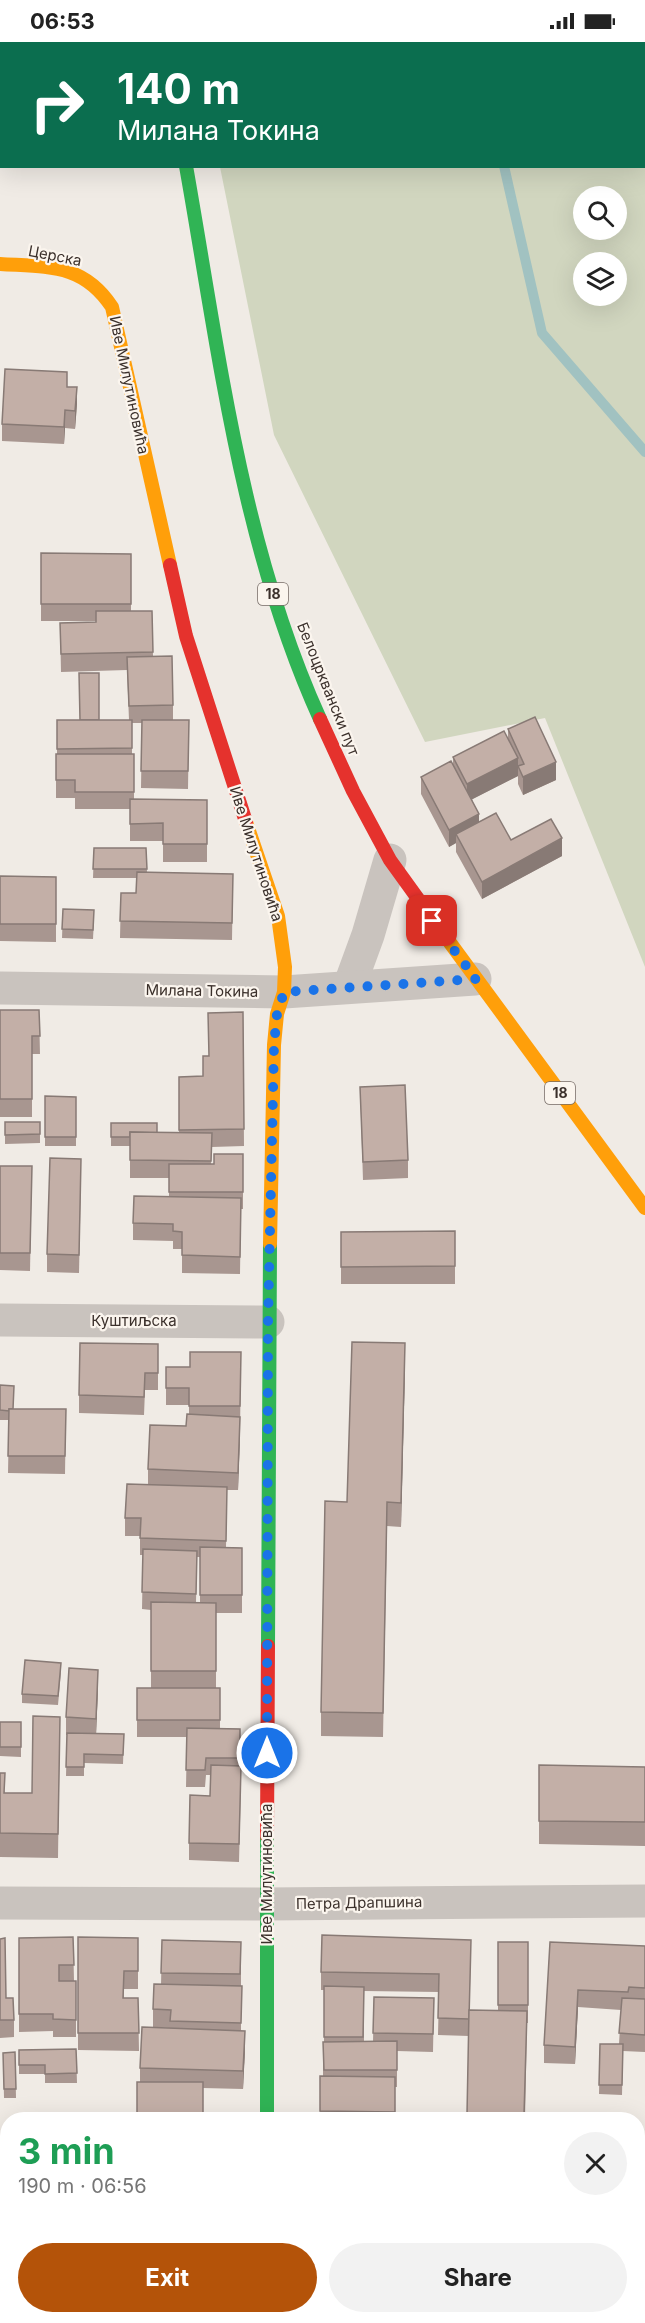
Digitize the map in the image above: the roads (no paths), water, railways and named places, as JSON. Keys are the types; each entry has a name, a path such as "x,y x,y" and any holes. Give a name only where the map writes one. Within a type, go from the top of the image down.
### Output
{"street":[{"name":"Белоцрквански пут","path":"186,168 236,452 261,555 287,635 318,716 353,791 390,860 476,979"},
{"name":"Церска","path":"0,264 45,267 79,274 100,290"},
{"name":"Иве Милутиновића","path":"100,290 112,307 186,636 208,710 278,916 284,948 284,992 277,1014 274,1045 268,1322 267,2112"},
{"path":"349,987 368,935 390,860"},
{"name":"Милана Токина","path":"0,988 284,992 476,979"},
{"name":"18","path":"476,979 645,1208"},
{"name":"Куштиљска","path":"0,1320 268,1322"},
{"name":"Петра Драпшина","path":"0,1904 645,1900"}],"waterway":[{"path":"504,168 542,333 645,452"}]}
